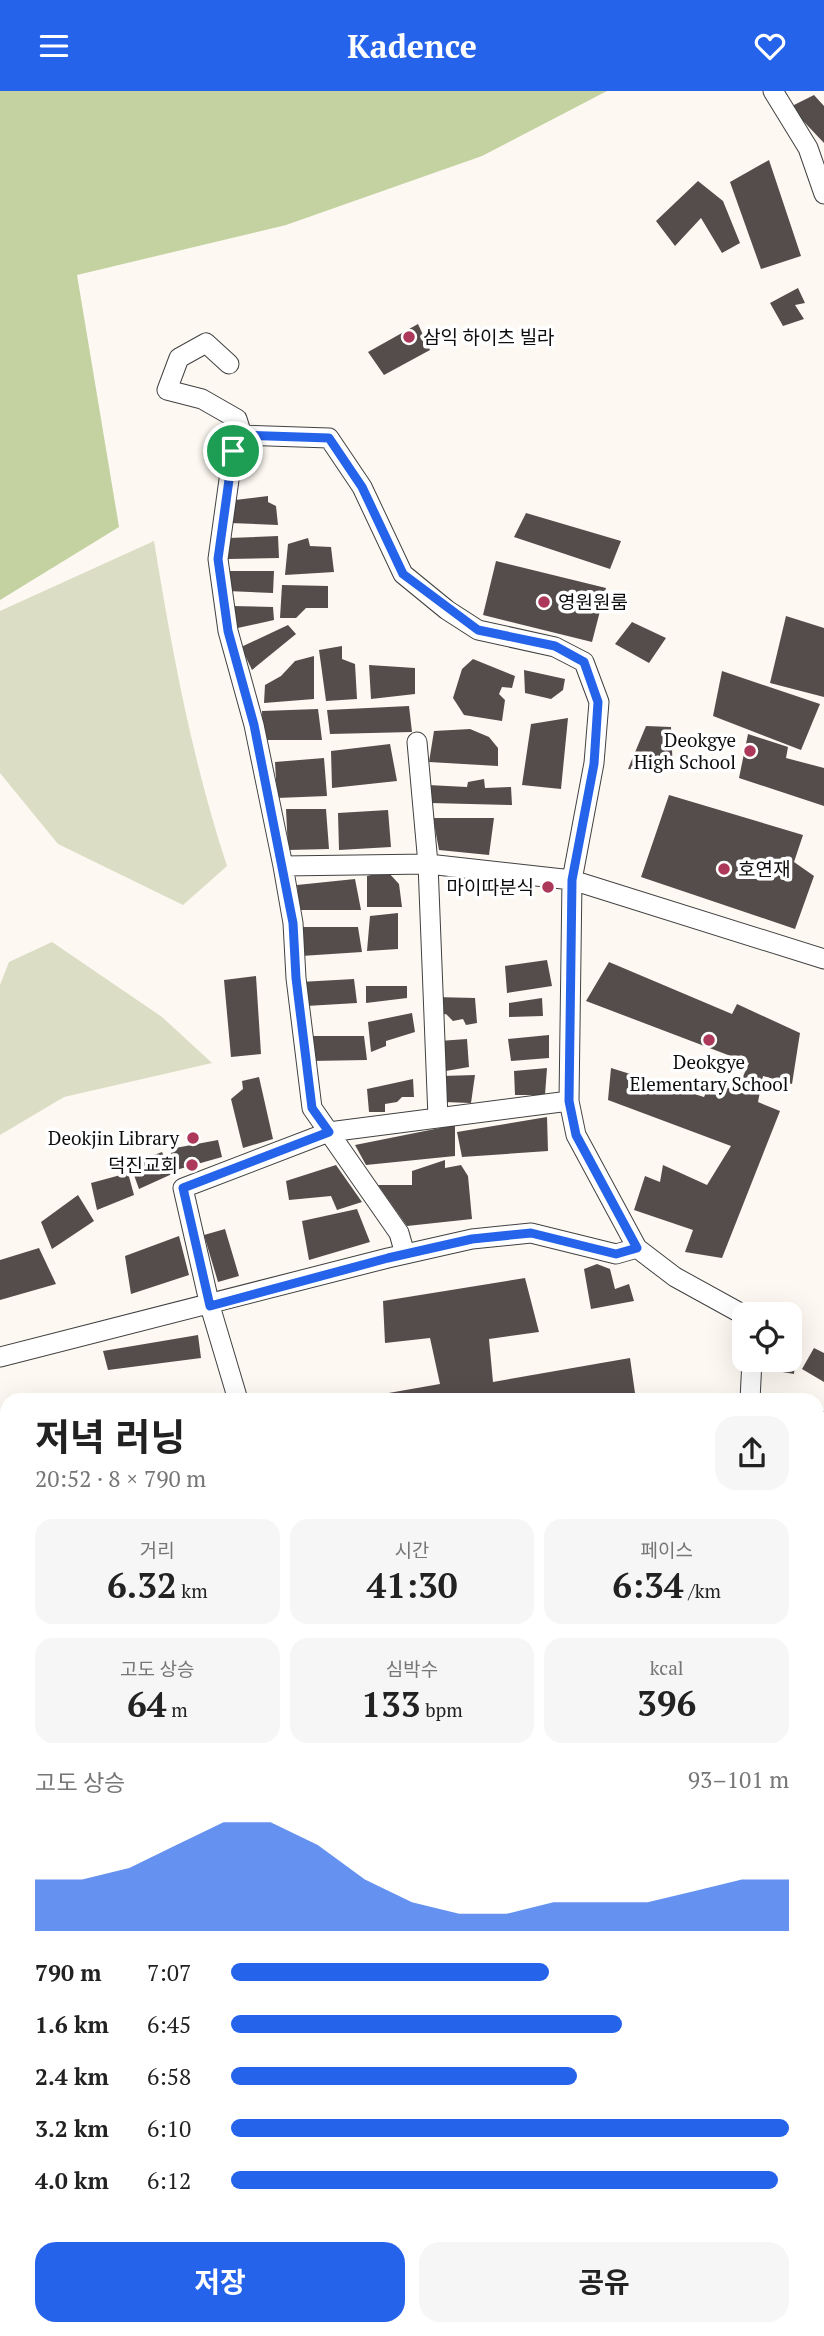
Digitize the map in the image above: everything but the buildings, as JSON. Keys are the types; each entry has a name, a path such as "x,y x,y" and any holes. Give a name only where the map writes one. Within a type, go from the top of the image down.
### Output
{"street":[{"path":"773,91 808,148 824,194"},
{"path":"229,364 206,343 179,358 167,390 202,399 237,419 242,435 233,451 218,559 228,631 254,725 293,923 296,978 312,1108 400,1233 405,1254"},
{"path":"242,435 329,438 362,487 403,574 478,630 555,646 584,662 598,702 594,764 572,880 569,1101 576,1135 637,1248 675,1277 732,1308"},
{"path":"418,742 428,864 438,1118"},
{"path":"283,866 428,864 572,880 824,959"},
{"path":"236,1393 210,1306 183,1188 329,1132 569,1101"},
{"path":"0,1357 472,1239 531,1233 616,1254 637,1248"},
{"path":"750,1393 751,1372"}],"green space":[{"path":"0,91 607,91 482,156 286,225 77,275 119,527 0,600"},
{"path":"154,541 184,705 203,786 227,866 183,905 58,844 0,773 0,611"},
{"path":"52,942 162,1017 212,1063 64,1097 0,1135 0,985 9,962"}],"place":[{"name":"삼익 하이츠 빌라","path":"409,337"},
{"name":"영원원룸","path":"544,602"},
{"name":"Deokgye High School","path":"750,751"},
{"name":"호연재","path":"724,869"},
{"name":"마이따분식","path":"548,887"},
{"name":"Deokgye Elementary School","path":"709,1040"},
{"name":"Deokjin Library","path":"193,1138"},
{"name":"덕진교회","path":"192,1165"}],"route":[{"path":"242,435 329,438 362,487 403,574 447,610 478,630 555,646 584,662 598,702 594,764 572,880 569,1101 576,1135 637,1248 616,1254 531,1233 472,1239 388,1258 210,1306 183,1188 329,1132 312,1108 296,978 293,923 283,866 254,725 228,631 218,559 233,451 242,435"}]}
